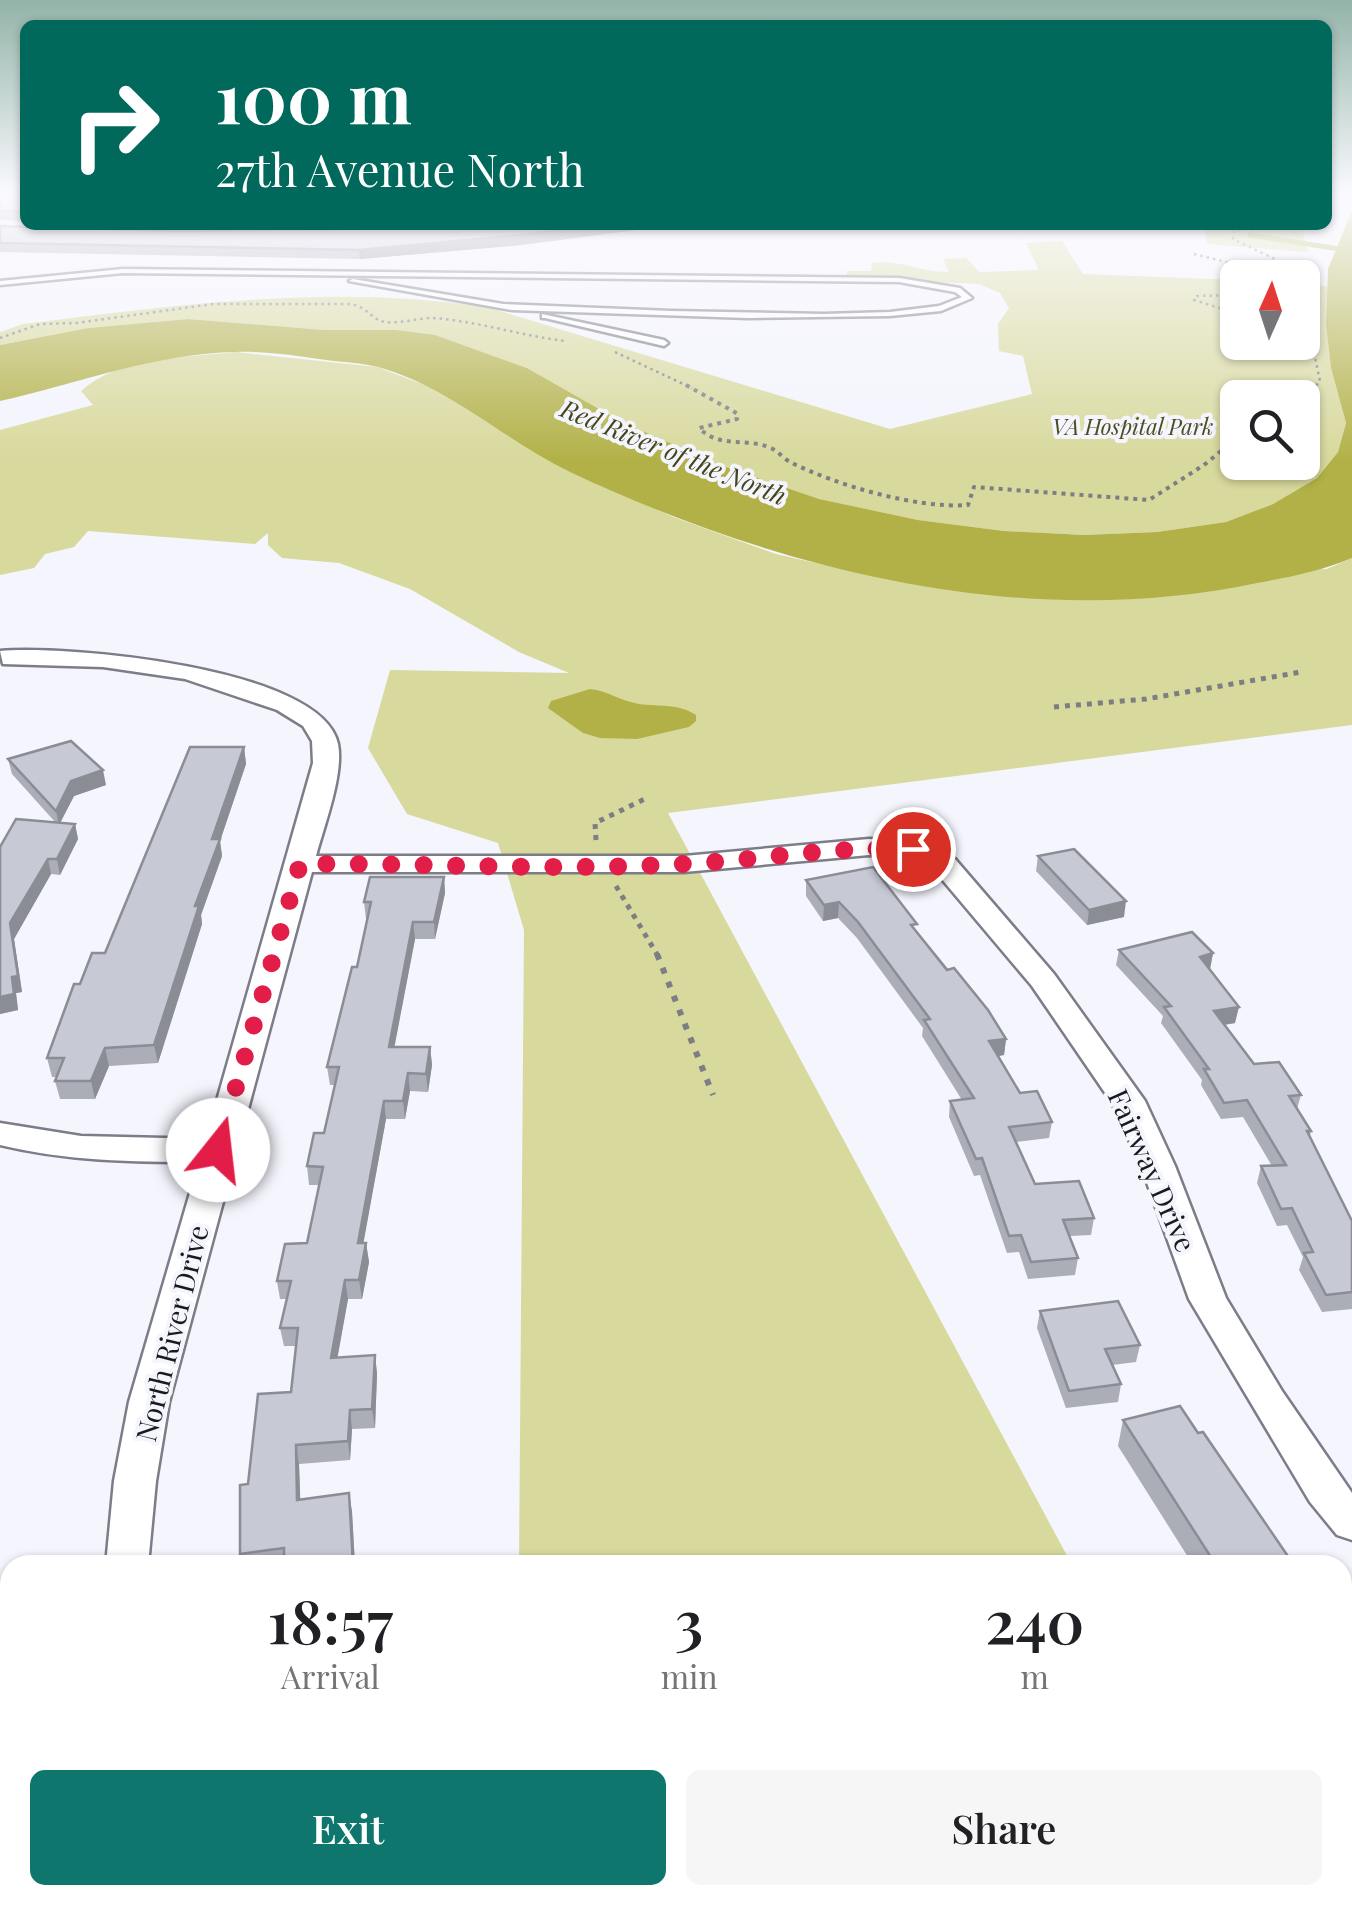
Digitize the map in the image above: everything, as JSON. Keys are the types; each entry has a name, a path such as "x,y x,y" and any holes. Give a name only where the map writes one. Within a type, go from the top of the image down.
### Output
{"street":[{"name":"North River Drive","path":"3,657 154,664 286,706 312,721 325,741 326,763 300,864 149,1402 135,1481 128,1555"},
{"name":"Fairway Drive","path":"604,866 684,864 869,847 913,849 945,866 1043,980 1128,1101 1158,1166 1208,1299 1324,1490 1352,1524"},
{"path":"300,864 604,866"},
{"path":"0,1134 32,1143 98,1150 218,1150"}],"lane":[{"path":"352,283 504,306 664,344"},
{"path":"504,306 794,318 936,308 964,303 968,298 957,290 916,283"}],"path":[{"path":"1220,295 1197,296 1194,300 1220,308"},
{"path":"0,338 40,324 250,303 351,304 366,307 376,320 386,322 429,318 569,341"},
{"path":"610,349 630,362 707,394 738,414 737,419 699,428 710,439 771,448 788,461 876,492 944,507 968,505 974,487 1149,500 1220,452"},
{"path":"1054,707 1146,700 1301,672"},
{"path":"649,797 596,823 604,866 634,910 676,1000 713,1095"}],"green space":[{"name":"VA Hospital Park","path":"955,283 1220,283 1220,360 1320,360 1320,285 1327,287 1331,368 1346,423 1338,452 1320,474 1320,380 1220,380 1220,480 1314,480 1273,504 1226,522 1157,532 1084,535 1004,531 918,520 818,499 723,466 622,422 527,368 434,335 188,319 88,328 0,345 0,332 23,324 139,310 315,297 432,301 490,308 890,429 1032,394 1023,356 999,351 998,324 1009,308 1000,293 979,284"},
{"path":"236,352 377,367 433,388 566,470 676,518 776,554 905,583 1327,569 1352,558 1352,725 668,813 1067,1555 519,1555 524,930 498,843 407,814 368,748 390,670 569,673 519,652 410,589 339,563 282,558 268,545 268,533 255,544 88,531 74,547 45,554 34,568 0,575 0,430 93,405 81,391 96,380 133,365"}],"water":[{"name":"Red River of the North","path":"1328,283 1352,283 1352,558 1257,583 1170,596 1081,600 993,596 906,583 819,564 734,538 570,472 429,387 366,364 259,352 206,354 146,363 0,401 0,345 88,328 188,319 325,330 397,330 435,335 527,368 622,422 723,466 819,499 918,520 1004,531 1084,535 1157,532 1226,522 1320,480 1320,474 1338,452 1346,423 1331,368 1326,325"},
{"path":"590,689 639,704 682,709 696,715 696,721 689,727 637,739 600,738 583,733 548,708 551,701"}],"building":[{"path":"71,741 103,770 71,781 56,811 8,759"},
{"path":"190,747 244,747 212,839 220,839 195,906 199,906 154,1045 105,1048 91,1081 55,1081 64,1058 47,1058 74,984 80,984 92,953 105,953"},
{"path":"16,819 75,824 57,859 48,859 10,923 18,976 12,977 14,994 0,997 0,847"},
{"path":"1074,849 1126,901 1089,910 1038,856"},
{"path":"873,867 947,970 954,968 988,1010 1006,1039 989,1041 1020,1093 1037,1091 1052,1122 1009,1127 1035,1184 1079,1181 1094,1218 1063,1220 1078,1258 1031,1262 1021,1235 1009,1236 982,1158 976,1159 950,1101 974,1098 924,1020 930,1019 858,922 839,902 824,905 806,880"},
{"path":"370,877 444,877 434,922 413,922 389,1047 430,1047 426,1074 408,1073 403,1101 384,1101 358,1243 366,1243 359,1280 345,1280 331,1358 375,1355 372,1409 350,1410 348,1441 296,1445 297,1500 349,1493 352,1555 284,1555 284,1548 240,1554 240,1485 248,1484 258,1394 291,1392 298,1328 280,1328 291,1281 277,1281 285,1244 307,1243 323,1167 307,1166 314,1133 324,1133 339,1067 327,1067 352,967 357,967 371,902 364,902"},
{"path":"1192,932 1213,953 1200,957 1239,1007 1214,1011 1254,1064 1279,1062 1301,1095 1289,1096 1311,1131 1307,1131 1352,1221 1352,1292 1326,1295 1304,1253 1313,1252 1292,1208 1281,1209 1261,1166 1286,1165 1247,1100 1224,1103 1204,1069 1209,1069 1164,1007 1171,1006 1119,950"},
{"path":"1118,1301 1140,1345 1105,1349 1121,1384 1069,1391 1040,1311"},
{"path":"1180,1406 1198,1433 1203,1432 1287,1555 1210,1555 1123,1420"}],"route":[{"path":"218,1150 300,864 607,866 684,864 869,847 913,849"}]}
